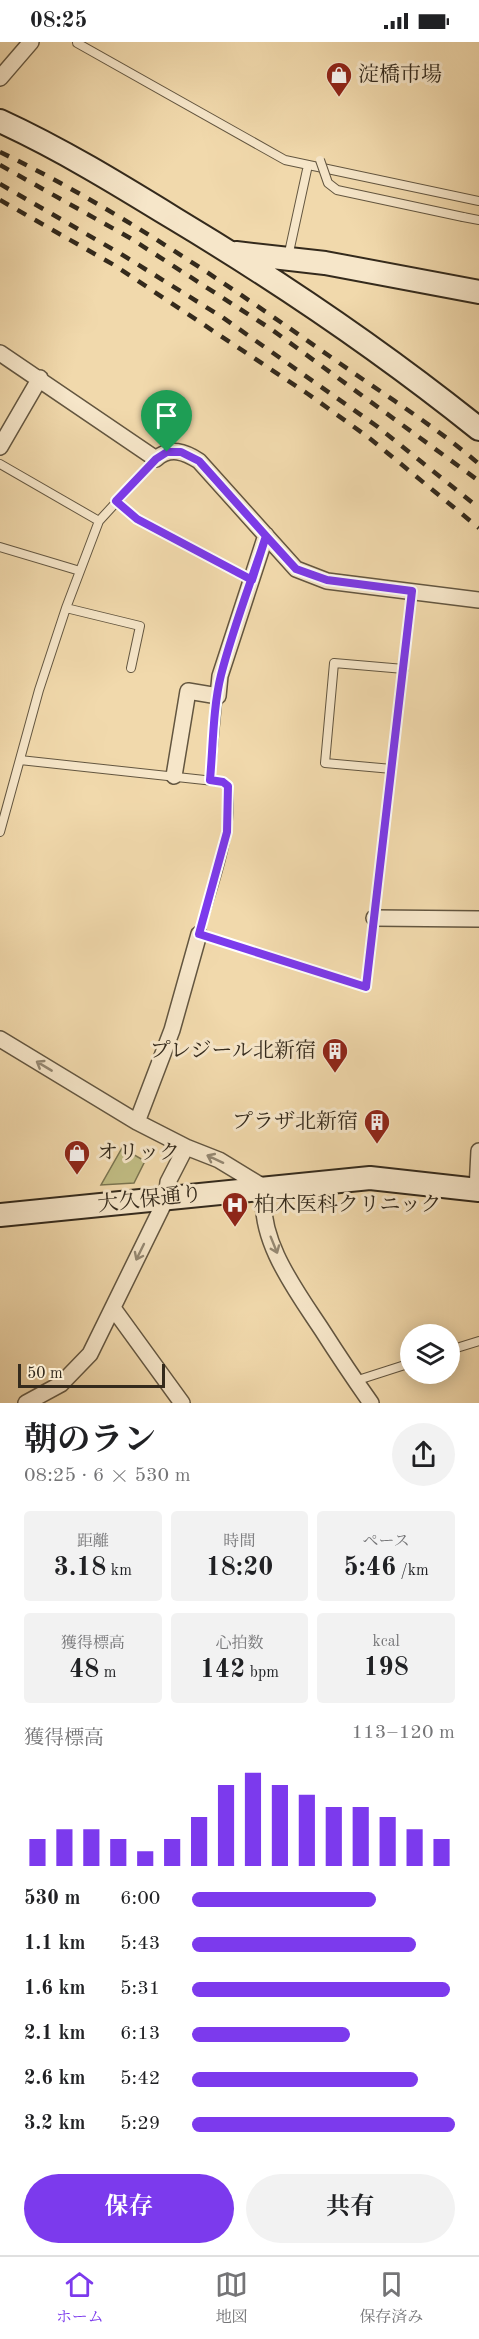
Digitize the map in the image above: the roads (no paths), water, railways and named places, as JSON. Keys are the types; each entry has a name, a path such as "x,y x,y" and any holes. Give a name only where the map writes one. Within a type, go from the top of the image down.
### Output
{"street":[{"path":"0,78 31,42"},
{"path":"0,121 84,163 231,252 425,386 479,429"},
{"path":"231,252 325,263 479,292"},
{"path":"0,353 40,378 156,459 167,452 181,452 199,461 296,569 327,580 479,600"},
{"path":"0,447 40,378"},
{"path":"174,776 188,691 218,696 220,676 266,536"},
{"path":"374,918 479,919"},
{"path":"137,1122 172,1030 199,934"},
{"path":"0,1039 137,1122 186,1147 219,1160 266,1188 263,1199 267,1229 286,1275 371,1403"},
{"path":"26,1403 61,1384 90,1354 166,1199 168,1182 186,1147"},
{"path":"478,1190 479,1151"},
{"name":"大久保通り","path":"0,1215 370,1178 478,1190"},
{"path":"112,1308 182,1403"}],"lane":[{"path":"77,42 285,160 479,201"},
{"path":"320,160 328,183 337,190 479,219"},
{"path":"287,259 308,165"},
{"path":"0,832 66,608 99,521 156,459"},
{"path":"0,464 99,521"},
{"path":"116,501 137,519 252,580"},
{"path":"0,547 80,571"},
{"path":"20,760 223,782 228,786 227,832 199,934 366,987 412,591"},
{"path":"66,608 140,626 131,668"},
{"path":"392,769 325,763 334,663 404,669"},
{"path":"210,780 218,696"},
{"path":"460,1347 479,1341"},
{"path":"355,1381 400,1367"}],"railway":[{"path":"0,152 87,198 172,249 427,423 479,464"},
{"path":"0,165 130,238 271,329 479,481"},
{"path":"0,184 121,254 222,317 378,427 479,508"},
{"path":"0,200 114,265 308,394 368,437 479,528"}],"place":[{"name":"淀橋市場","path":"339,98"},
{"name":"プレジール北新宿","path":"335,1074"},
{"name":"プラザ北新宿","path":"377,1145"},
{"name":"オリック","path":"77,1176"},
{"name":"柏木医科クリニック","path":"235,1228"}]}
